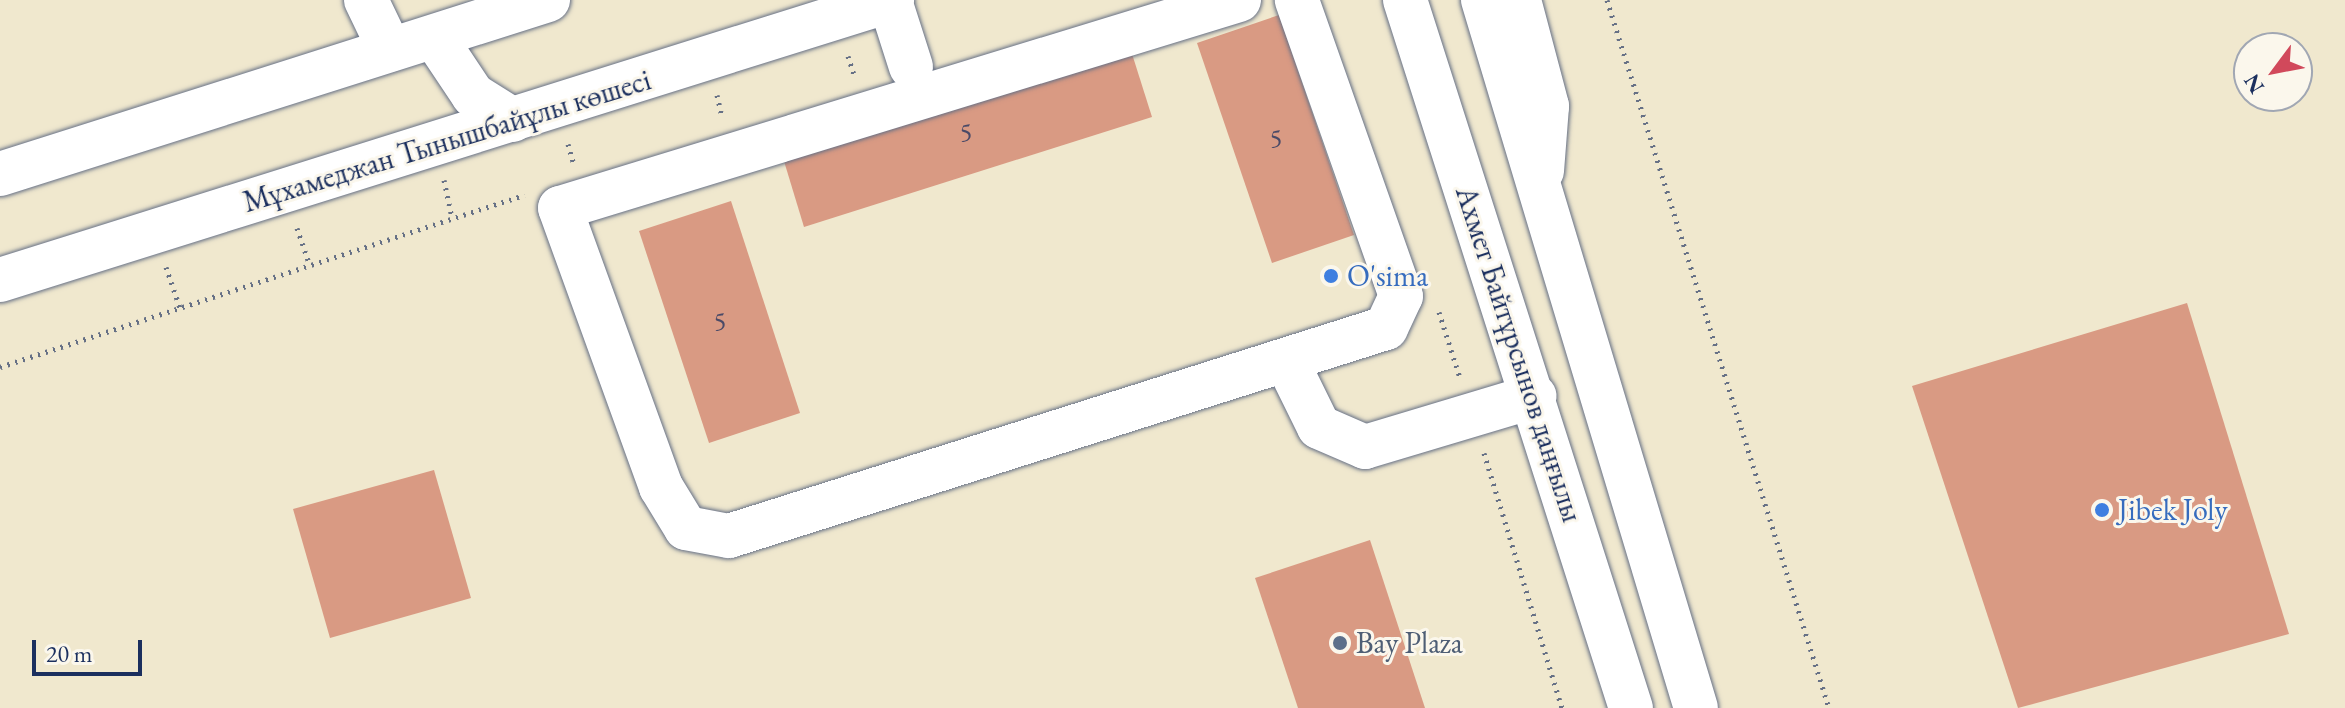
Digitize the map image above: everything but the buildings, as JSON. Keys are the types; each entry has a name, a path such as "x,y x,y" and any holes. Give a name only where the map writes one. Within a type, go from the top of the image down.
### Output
{"street":[{"path":"366,0 390,50"},
{"path":"0,174 548,0"},
{"path":"891,0 911,67"},
{"name":"Мұхамеджан Тынышбайұлы көшесі","path":"0,280 891,0"},
{"path":"1239,0 560,208 661,487 686,528 729,536 1287,362 1386,328 1401,296 1297,0"},
{"name":"Ахмет Байтұрсынов даңғылы","path":"1405,0 1535,396 1631,708"},
{"name":"Ахмет Байтұрсынов даңғылы","path":"1483,0 1540,201 1696,708"},
{"path":"1519,0 1547,106 1540,201"},
{"path":"435,38 473,95 513,120"},
{"path":"1287,362 1319,427 1343,442 1365,447 1535,396"}],"path":[{"path":"1607,0 1829,708"},
{"path":"1434,296 1562,708"}],"place":[{"name":"O'sima","path":"1331,276"},
{"name":"Jibek Joly","path":"2102,510"},
{"name":"Bay Plaza","path":"1340,643"}]}
